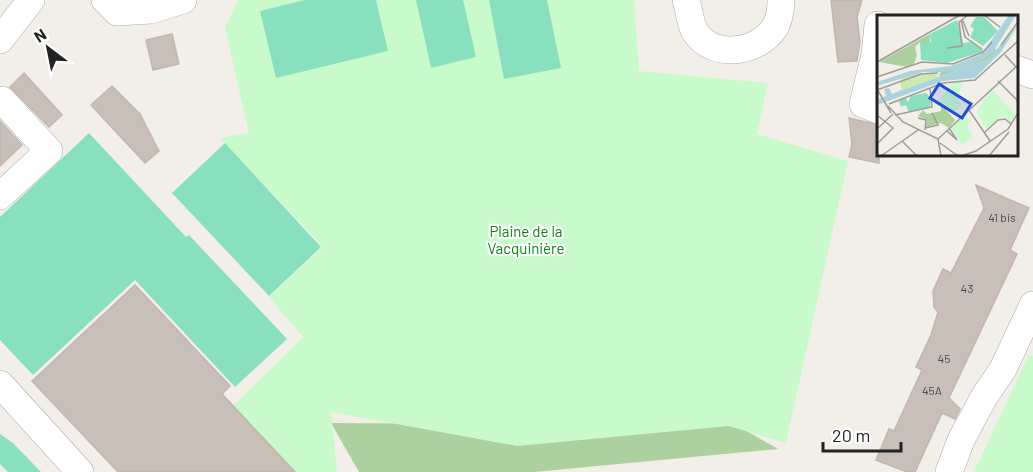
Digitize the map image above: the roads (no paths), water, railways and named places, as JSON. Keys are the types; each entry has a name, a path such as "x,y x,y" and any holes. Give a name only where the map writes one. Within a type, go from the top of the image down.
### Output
{"street":[{"path":"0,40 31,0"},
{"path":"105,0 117,12 151,10 183,0"},
{"path":"686,0 694,31 710,47 731,50 754,46 765,38 776,26 781,0"},
{"path":"877,40 863,104 877,109"},
{"path":"1018,69 1033,75"},
{"path":"0,196 49,151 2,100"},
{"path":"949,472 961,440 984,397 1003,369 1033,305"},
{"path":"0,384 80,472"}],"park label":[{"name":"Plaine de la Vacquinière","path":"526,240"}]}
